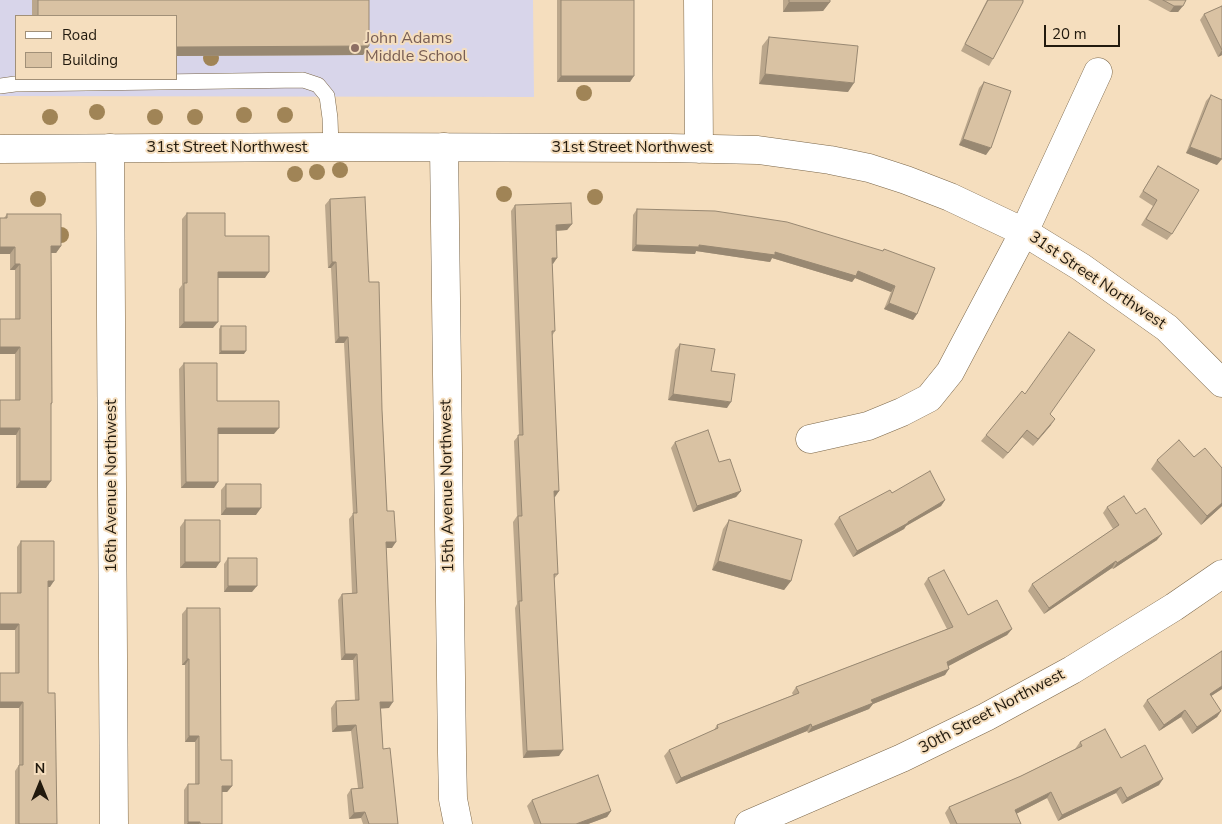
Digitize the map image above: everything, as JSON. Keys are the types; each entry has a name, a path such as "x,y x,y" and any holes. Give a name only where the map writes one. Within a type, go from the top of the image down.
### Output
{"street":[{"path":"698,0 699,149"},
{"path":"810,439 868,426 902,412 929,398 950,372 1024,232 1098,72"},
{"name":"31st Street Northwest","path":"0,149 444,147 758,150 787,153 869,168 950,197 1024,232 1128,298 1168,328 1214,374"},
{"name":"15th Avenue Northwest","path":"444,147 452,753 453,799 458,824"},
{"name":"16th Avenue Northwest","path":"110,148 114,824"},
{"name":"30th Street Northwest","path":"748,824 902,758 986,717 1072,670 1174,607 1222,574"}],"lane":[{"path":"0,86 15,84 303,80 318,85 326,96 330,118 330,147"}],"shaded area":[{"name":"John Adams Middle School","path":"0,0 533,0 534,97 0,96"}],"building":[{"name":"John Adams Middle School","path":"38,0 369,0 369,46 178,47 178,15 38,15"},
{"path":"561,0 634,0 634,76 561,76"},
{"path":"789,0 830,0 830,2 789,2"},
{"path":"988,0 1023,0 993,59 965,44"},
{"path":"1163,0 1186,0 1183,6 1174,6"},
{"path":"1222,6 1222,50 1204,14"},
{"path":"769,37 858,46 854,83 765,74"},
{"path":"984,82 1011,91 991,148 963,139"},
{"path":"1211,95 1222,100 1222,159 1190,147"},
{"path":"1158,166 1199,190 1172,234 1146,219 1157,200 1143,191"},
{"path":"365,197 369,282 379,282 387,511 394,511 396,542 386,542 393,702 380,702 383,749 390,748 398,824 369,824 365,812 354,813 351,789 363,788 356,725 337,726 336,701 359,700 357,654 345,654 342,594 357,593 353,513 357,513 348,337 339,337 336,262 332,262 330,199"},
{"path":"571,203 572,224 556,225 557,258 552,258 555,331 552,331 559,491 554,491 558,574 554,574 563,750 527,751 519,601 522,601 518,516 522,516 518,435 523,435 515,205"},
{"path":"637,209 715,211 787,222 883,251 884,249 935,268 917,314 889,303 895,286 858,271 856,276 775,252 775,255 699,245 699,247 636,245"},
{"path":"187,213 225,213 225,236 269,236 269,272 218,272 218,322 184,322 184,283 187,283"},
{"path":"7,214 61,214 61,246 51,246 51,481 20,481 20,428 0,428 0,400 20,400 20,347 0,347 0,319 20,319 20,264 15,264 15,247 0,247 0,218 7,218"},
{"path":"221,326 246,326 246,351 221,351"},
{"path":"1069,332 1095,350 1050,414 1055,419 1038,439 1027,430 1008,453 986,435 1022,391 1025,394"},
{"path":"680,344 715,349 711,371 735,374 731,402 673,394"},
{"path":"184,363 217,363 217,401 279,401 279,428 218,428 218,482 186,482"},
{"path":"708,430 719,462 730,459 741,491 697,506 675,442"},
{"path":"1179,440 1194,457 1205,448 1222,468 1222,503 1207,516 1157,460"},
{"path":"930,471 945,500 857,551 839,517 890,490 892,493"},
{"path":"226,484 261,484 261,508 226,508"},
{"path":"1124,496 1136,514 1145,508 1162,534 1117,563 1116,561 1049,608 1032,584 1119,525 1107,507"},
{"path":"185,520 220,520 220,562 185,562"},
{"path":"729,520 802,540 791,581 718,561"},
{"path":"21,541 54,541 54,581 48,581 48,693 55,693 57,824 19,824 19,765 23,765 23,702 0,702 0,673 19,673 19,624 0,624 0,593 21,593"},
{"path":"228,558 257,558 257,586 228,586"},
{"path":"944,570 968,615 997,600 1012,629 947,662 949,669 871,700 873,703 812,727 811,724 681,778 669,750 718,728 717,725 799,693 796,687 953,627 928,578"},
{"path":"187,608 220,608 221,760 232,760 232,786 222,786 222,824 188,822 188,784 199,784 199,736 189,736"},
{"path":"1222,651 1222,686 1210,694 1221,711 1197,727 1185,710 1164,725 1147,700"},
{"path":"1105,729 1121,758 1145,745 1163,779 1127,798 1121,787 1062,815 1051,792 1015,810 1021,824 957,824 949,807 1021,776 1082,746 1080,742"},
{"path":"598,775 611,811 576,824 541,824 532,800"}],"place":[{"name":"John Adams Middle School","path":"355,48"}]}
